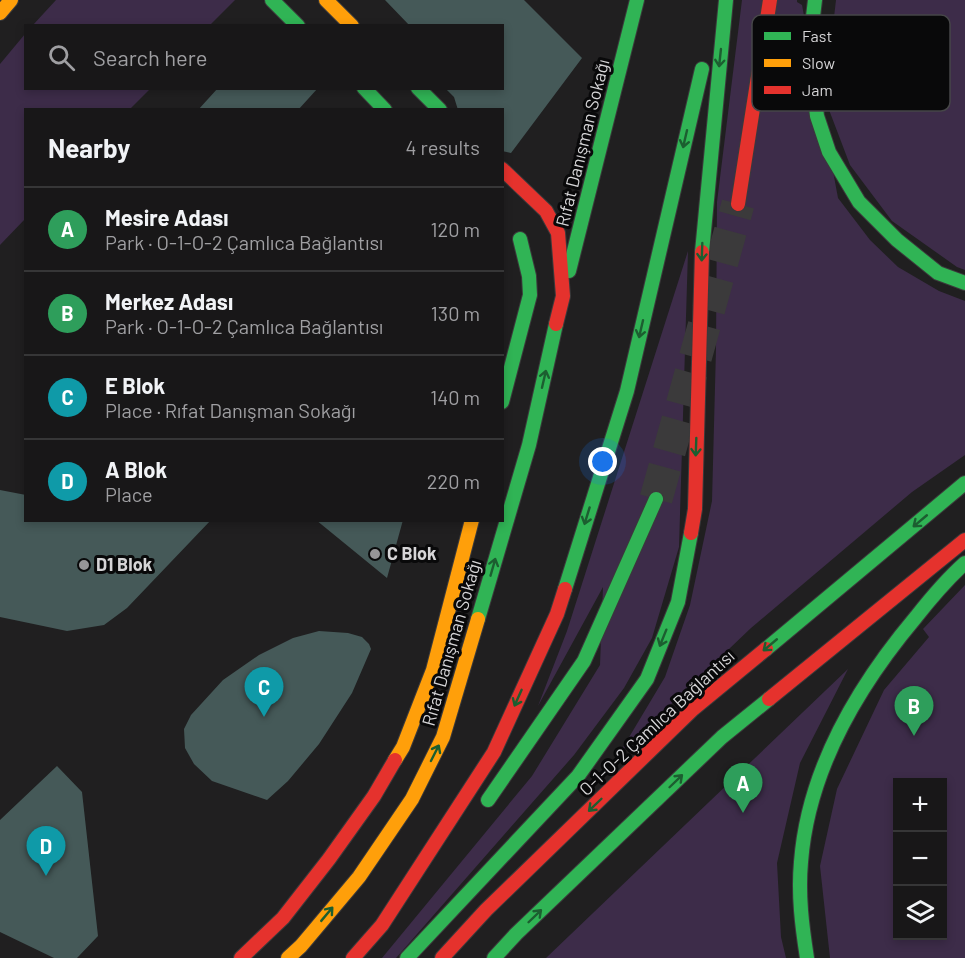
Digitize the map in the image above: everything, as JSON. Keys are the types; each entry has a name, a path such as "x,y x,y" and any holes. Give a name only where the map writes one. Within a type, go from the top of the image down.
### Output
{"main road":[{"path":"0,13 11,0"},
{"path":"272,0 296,24"},
{"path":"326,0 350,24"},
{"name":"Rıfat Danışman Sokağı","path":"288,958 359,877 412,799 443,737 529,445 563,296 637,0"},
{"path":"710,34 718,0"},
{"path":"407,958 578,776 647,679 678,602 695,509 702,234 726,0"},
{"path":"768,15 770,0"},
{"path":"813,15 815,0"},
{"path":"353,958 382,925 494,752 557,614 627,391 704,57"},
{"path":"365,90 383,108"},
{"path":"420,90 438,108"},
{"path":"738,204 753,111"},
{"path":"816,111 829,152 859,202 897,240 938,273 965,283"},
{"path":"504,171 546,211 558,233"},
{"path":"504,394 530,295 525,235 558,233 584,210"},
{"name":"Rıfat Danışman Sokağı","path":"558,233 563,296"},
{"name":"O-1-O-2 Çamlıca Bağlantısı","path":"442,958 486,910 693,709 965,483"},
{"path":"478,815 584,661 656,498"},
{"name":"Rıfat Danışman Sokağı","path":"241,958 283,918 329,859 374,796 403,747 433,670 471,522"},
{"path":"494,958 516,934 722,737 965,540"},
{"path":"807,958 800,901 799,861 810,806 832,745 851,707 896,638 965,563"},
{"path":"369,958 385,943"}],"shaded area":[{"path":"56,0 235,0 211,24 34,24"},
{"path":"742,0 797,0 802,5 804,15 752,15 752,111 822,111 838,198 870,240 898,267 939,291 965,301 965,455 912,492 751,628 619,754 665,677 690,605 712,501 717,202"},
{"path":"836,0 965,0 965,270 957,267 892,221 850,165 829,111 950,111 950,15 834,15"},
{"path":"24,35 24,90 149,90 131,108 24,108 24,220 0,245 0,64"},
{"path":"688,251 679,547 652,638 624,688 574,755 396,958 382,958 532,776 600,665 603,587 538,706 567,631"},
{"path":"965,585 965,958 830,958 820,866 837,789 884,690 929,637 923,629"},
{"path":"848,669 800,763 777,863 781,937 786,958 546,958"}],"building":[{"path":"385,0 524,0 582,58 511,153 504,151 504,108 457,108 454,97 447,90 504,90 504,24 408,24"},
{"path":"216,90 316,90 300,108 200,108"},
{"name":"D1 Blok","path":"0,490 24,495 24,522 209,522 127,608 104,625 67,631 0,617"},
{"name":"C Blok","path":"318,522 402,522 387,578"},
{"path":"319,631 348,633 362,637 371,649 352,693 319,744 288,781 267,800 212,781 194,764 185,748 184,729 191,715 223,680 259,655 293,638"},
{"path":"57,766 82,792 98,936 77,958 54,958 0,932 0,820"}],"tunnel":[{"path":"656,499 738,204"}],"traffic: fast":[{"path":"272,0 296,24"},
{"path":"569,271 637,0"},
{"path":"702,252 726,0"},
{"path":"813,15 815,0"},
{"path":"565,589 627,391 702,69"},
{"path":"366,90 383,108"},
{"path":"420,90 438,108"},
{"path":"816,111 829,152 859,202 897,240 938,273 965,283"},
{"path":"504,394 530,295 529,276 520,239"},
{"path":"478,619 529,445 556,324"},
{"path":"766,649 965,483"},
{"path":"488,800 584,661 656,499"},
{"path":"407,958 578,776 647,679 678,602 691,533"},
{"path":"807,958 801,910 801,862 806,828 825,762 839,731 875,671 927,603 965,563"},
{"path":"494,958 516,934 722,737 769,699"}],"traffic: slow":[{"path":"0,13 11,0"},
{"path":"326,0 350,24"},
{"path":"395,760 403,747 433,670 471,522"},
{"path":"288,958 301,946 359,877 412,799 443,737 478,619"}],"traffic: jam":[{"path":"768,15 770,0"},
{"path":"738,204 753,111"},
{"path":"504,171 546,211 558,233 563,296 556,324"},
{"path":"691,533 695,509 702,252"},
{"path":"769,699 965,540"},
{"path":"353,958 382,925 494,752 557,614 565,589"},
{"path":"442,958 486,910 693,709 766,649"},
{"path":"241,958 283,918 329,859 374,796 395,760"}],"place":[{"name":"C Blok","path":"375,554"},
{"name":"D1 Blok","path":"84,565"},
{"name":"E Blok","path":"264,717"},
{"name":"Merkez Adası","path":"914,736"},
{"name":"Mesire Adası","path":"743,813"},
{"name":"A Blok","path":"46,876"}]}
